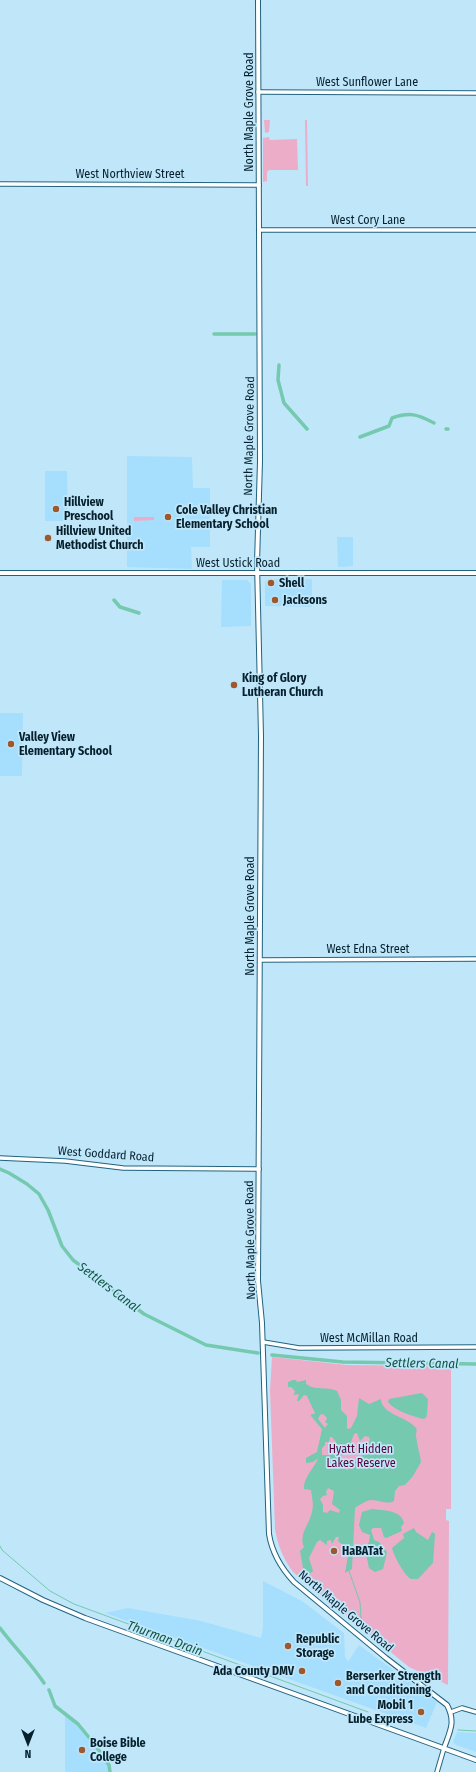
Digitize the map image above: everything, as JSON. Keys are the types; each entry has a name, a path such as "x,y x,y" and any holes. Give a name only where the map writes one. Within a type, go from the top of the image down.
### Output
{"main road":[{"name":"North Maple Grove Road","path":"258,0 260,461 258,572 261,704 258,1282 263,1342 268,1522 270,1540 275,1556 283,1570 294,1582 386,1658 439,1697 447,1705 451,1712"},
{"name":"West Ustick Road","path":"0,573 476,573"},
{"path":"0,1578 43,1600 85,1618 476,1760"},
{"path":"444,1748 452,1725 451,1712"}],"street":[{"name":"West Sunflower Lane","path":"258,92 476,93"},
{"name":"West Northview Street","path":"0,184 259,185"},
{"name":"West Cory Lane","path":"259,230 476,230"},
{"name":"West Edna Street","path":"260,960 476,959"},
{"name":"West Goddard Road","path":"0,1158 65,1161 123,1168 259,1169"},
{"name":"West McMillan Road","path":"263,1342 299,1348 476,1347"},
{"path":"451,1712 462,1708 476,1712"},
{"path":"437,1772 444,1748"}],"shaded area":[{"name":"Cole Valley Christian Elementary School","path":"127,456 192,457 193,488 210,488 210,547 191,547 192,569 127,567"},
{"name":"Hillview Preschool","path":"45,471 67,471 68,521 45,521"},
{"path":"337,537 353,537 353,566 338,567"},
{"path":"268,579 312,579 312,607 265,606 265,582"},
{"path":"222,580 247,580 251,584 251,626 221,627"},
{"name":"Valley View Elementary School","path":"0,713 23,713 22,776 0,776"},
{"path":"293,1380 296,1380 297,1382 306,1380 306,1384 309,1386 337,1391 341,1400 341,1410 347,1416 348,1429 351,1428 357,1416 359,1398 369,1404 381,1399 385,1408 411,1424 417,1431 416,1439 421,1462 413,1476 405,1485 399,1486 395,1491 394,1501 389,1503 370,1500 355,1508 352,1569 345,1573 349,1550 338,1541 339,1537 336,1537 332,1544 331,1540 327,1541 327,1545 320,1540 317,1542 309,1558 313,1571 311,1573 307,1573 303,1568 300,1551 304,1547 302,1538 311,1516 313,1506 311,1490 304,1489 304,1485 305,1480 318,1458 313,1462 306,1463 306,1458 317,1452 322,1429 311,1416 311,1414 315,1413 307,1396 304,1395 299,1401 297,1401 299,1394 294,1395 295,1391 291,1387 288,1387 288,1382","holes":["323,1414 327,1418 325,1422 328,1424 325,1428 318,1419 320,1415","357,1433 360,1441 365,1436 369,1437 370,1440 359,1461 355,1462 351,1468 347,1470 341,1465 344,1461 339,1458 344,1452 347,1453 354,1434","330,1437 332,1437 336,1442 334,1448 330,1450 331,1455 322,1455 322,1448 325,1445 325,1442 329,1442","328,1488 334,1491 332,1504 340,1510 339,1513 330,1510 327,1513 323,1512 323,1505 320,1499 327,1495 326,1492"]},
{"path":"422,1393 428,1399 426,1418 423,1419 399,1411 388,1402 389,1399"},
{"path":"372,1509 395,1513 402,1518 404,1523 401,1527 402,1531 386,1538 384,1537 381,1528 373,1528 371,1530 374,1540 379,1542 387,1552 383,1569 375,1572 369,1568 365,1549 369,1542 370,1535 362,1532 359,1525 362,1512"},
{"path":"414,1528 416,1532 428,1540 432,1532 435,1534 433,1563 418,1579 411,1579 405,1574 392,1548 404,1538 403,1534"},
{"path":"263,1581 302,1601 344,1633 345,1656 348,1662 359,1645 437,1702 426,1728 105,1613 128,1608 201,1621 261,1638 263,1628"},
{"name":"Boise Bible College","path":"65,1714 88,1735 108,1765 109,1772 65,1772"},
{"path":"457,1732 476,1733 476,1752 456,1745 453,1742"}],"green space":[{"path":"264,120 270,120 269,132 265,133"},
{"path":"305,120 307,120 308,186 306,186"},
{"path":"269,137 270,140 297,139 298,170 269,170 267,172 267,181 263,182 263,138"},
{"path":"134,517 154,517 154,520 134,521"},
{"name":"Hyatt Hidden Lakes Reserve","path":"272,1357 347,1365 451,1366 451,1509 446,1509 446,1520 449,1521 448,1685 409,1667 293,1572 286,1562 279,1546 275,1529 270,1390"}],"waterway":[{"path":"214,334 255,334"},
{"path":"279,365 278,380 284,403 307,429"},
{"path":"360,437 389,426 392,418 404,415 418,416 434,423"},
{"path":"114,600 120,607 139,613"},
{"name":"Settlers Canal","path":"0,1169 27,1184 39,1194 48,1210 62,1246 73,1260 144,1314 206,1345 258,1353"},
{"name":"Settlers Canal","path":"272,1355 343,1362 476,1364"},
{"name":"Thurman Drain","path":"0,1546 2,1550 50,1591 74,1604 368,1712"},
{"path":"349,1571 360,1602 361,1619 365,1627"},
{"path":"0,1628 44,1683"},
{"path":"49,1690 55,1706 78,1724 109,1765 110,1772"},
{"name":"Thurman Drain","path":"458,1730 476,1731"}],"place":[{"name":"Hillview Preschool","path":"56,509"},
{"name":"Cole Valley Christian Elementary School","path":"168,517"},
{"name":"Hillview United Methodist Church","path":"48,538"},
{"name":"Shell","path":"271,583"},
{"name":"Jacksons","path":"275,600"},
{"name":"King of Glory Lutheran Church","path":"234,685"},
{"name":"Valley View Elementary School","path":"11,744"},
{"name":"HaBATat","path":"334,1551"},
{"name":"Republic Storage","path":"288,1646"},
{"name":"Ada County DMV","path":"302,1671"},
{"name":"Berserker Strength and Conditioning","path":"338,1683"},
{"name":"Mobil 1 Lube Express","path":"421,1712"},
{"name":"Boise Bible College","path":"82,1750"}]}
